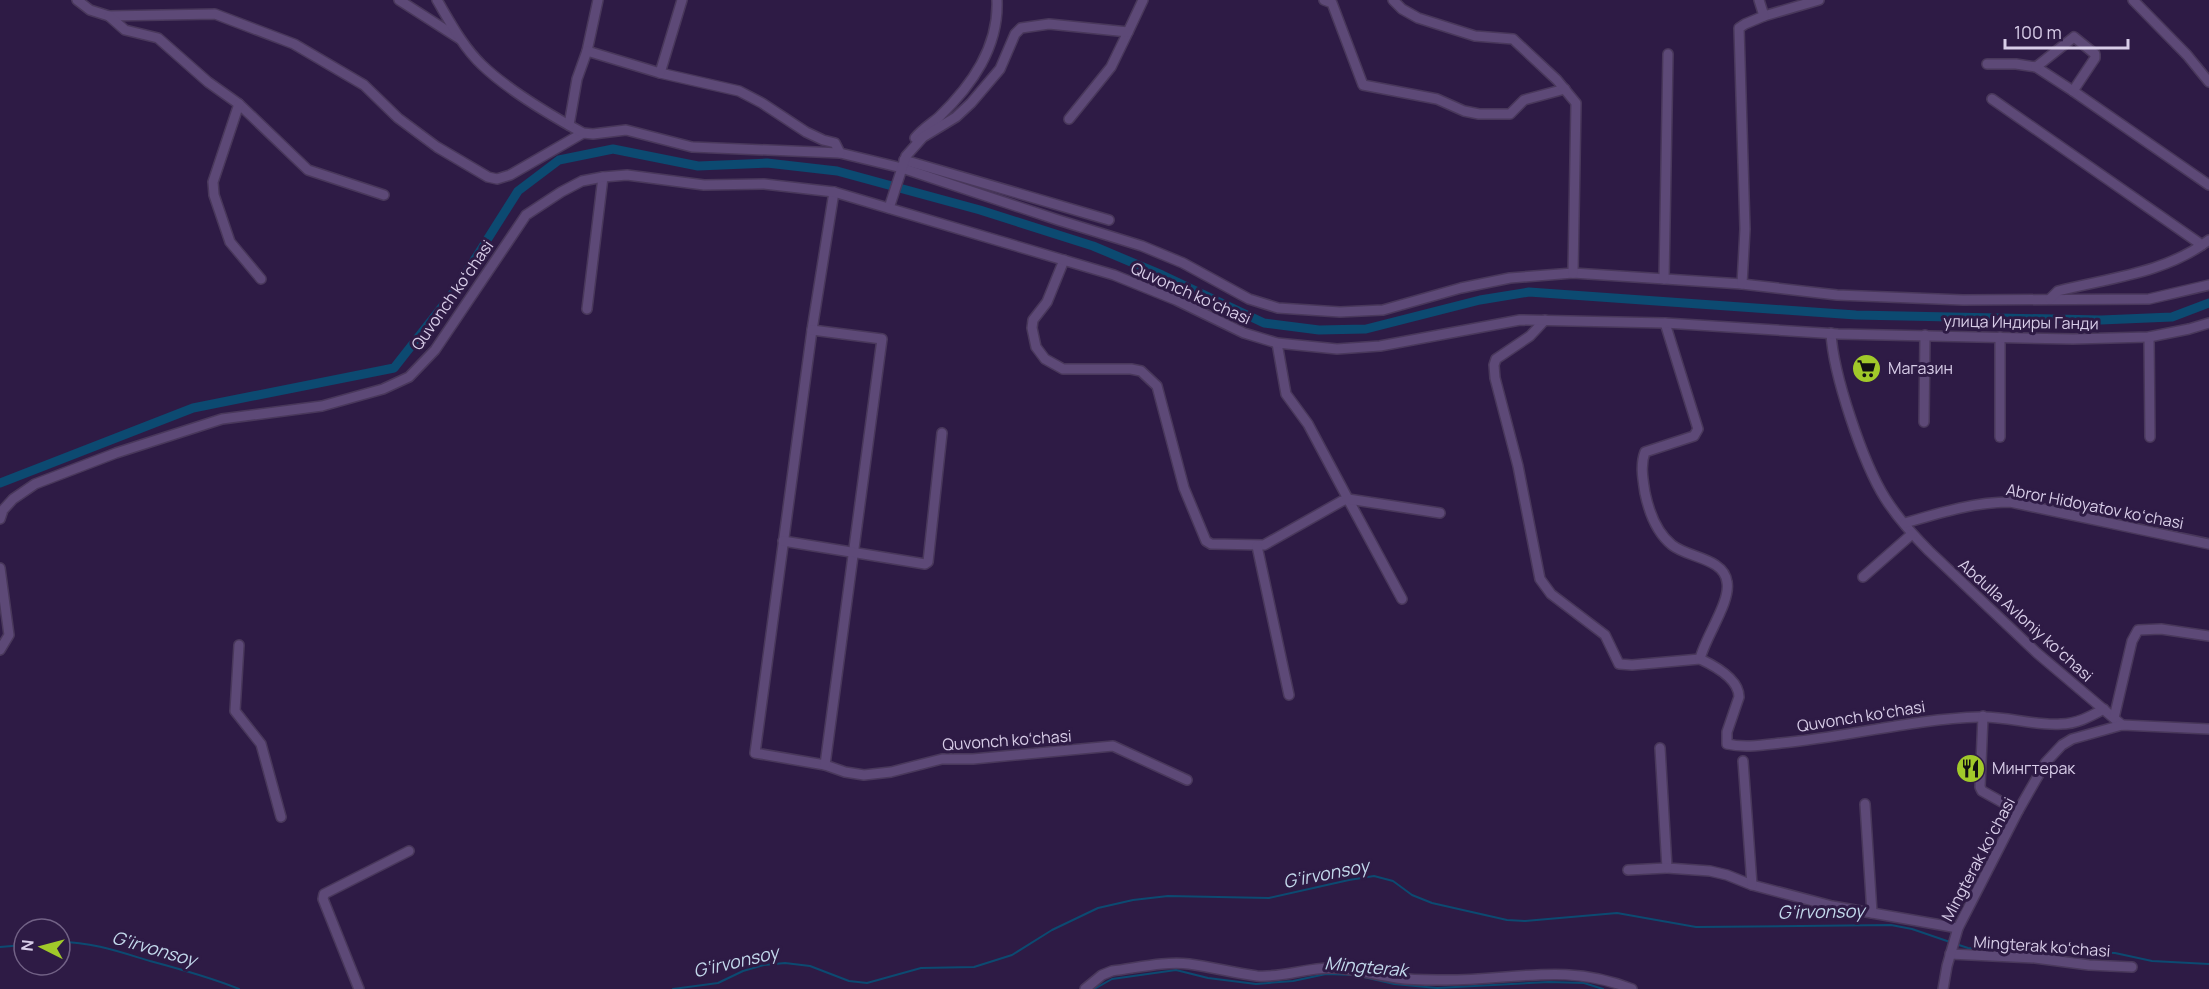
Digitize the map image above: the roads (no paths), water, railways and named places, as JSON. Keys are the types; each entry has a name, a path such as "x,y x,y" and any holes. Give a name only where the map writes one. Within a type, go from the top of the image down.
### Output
{"street":[{"path":"77,0 90,10 110,16 215,14 294,44 364,85 398,118 437,147 488,177 497,179 510,175 583,133"},
{"path":"399,0 462,40"},
{"path":"437,0 462,40 482,66 583,133 626,130 692,147 840,153 904,161 1109,219"},
{"path":"569,125 577,79 587,51 598,0"},
{"path":"660,73 682,0"},
{"path":"889,208 909,146 921,131 939,117 956,99 987,57 998,10 997,0"},
{"path":"1069,119 1111,67 1143,0"},
{"path":"1324,0 1332,3 1363,86 1437,99 1464,111 1479,114 1510,114 1524,100 1565,89"},
{"path":"1393,0 1402,9 1418,18 1475,36 1513,39 1565,89 1576,103 1573,273"},
{"path":"1759,0 1764,16"},
{"path":"1742,284 1745,229 1739,28 1764,16 1819,0"},
{"path":"2133,0 2187,55 2209,82"},
{"path":"110,16 125,30 158,38 208,82 239,104 308,170 384,195"},
{"path":"904,161 922,137 956,117 979,94 1000,69 1015,34 1021,28 1049,24 1128,32"},
{"path":"2036,67 2074,37 2095,54 2095,58 2073,91"},
{"path":"587,51 660,73 739,91 754,98 806,132 823,140 835,142 840,153"},
{"path":"1664,279 1668,54"},
{"path":"1987,64 2036,67 2209,185"},
{"path":"1992,99 2206,242 2183,257 2136,273 2058,291 2050,299"},
{"path":"239,104 213,182 214,195 230,242 261,279"},
{"path":"904,161 1058,220 1143,246 1183,263 1249,299 1278,308 1340,312 1383,310 1461,288 1510,278 1573,273 1742,284 1837,295 1963,300 2149,299 2209,285"},
{"name":"Quvonch koʻchasi","path":"0,519 3,510 13,499 35,484 116,453 222,419 322,406 383,389 409,377 435,350 526,215 561,192 582,182 603,177 627,175 704,185 787,186 834,192 1114,275 1176,300 1244,333 1277,343 1359,349 1520,320 1665,323 1832,333"},
{"path":"587,309 603,177"},
{"name":"Quvonch koʻchasi","path":"834,192 812,330 755,753 825,765 845,772 864,775 891,772 942,759 973,759 1113,746 1187,780"},
{"path":"1065,261 1047,302 1033,320 1032,328 1036,347 1045,358 1063,369 1131,369 1141,371 1149,377 1161,395 1184,489 1206,541 1211,544 1257,546 1273,541 1342,501 1348,500 1440,513"},
{"path":"1545,320 1530,336 1496,359 1494,365 1495,378 1518,466 1540,579 1551,594 1605,635 1619,664 1632,665 1700,659 1706,639 1727,592 1728,582 1725,573 1715,565 1680,550 1666,540 1656,525 1647,504 1642,467 1645,452 1694,436 1698,429 1665,323"},
{"name":"улица Индиры Ганди","path":"1832,333 2000,338 2149,337 2209,323"},
{"path":"812,330 882,339 825,765"},
{"name":"Abdulla Avloniy koʻchasi","path":"1832,333 1832,354 1866,459 1885,498 1912,534 2037,653 2122,725"},
{"path":"1924,422 1925,335"},
{"path":"2149,337 2150,437"},
{"path":"2000,338 2000,436"},
{"path":"1277,343 1286,394 1308,424 1402,599"},
{"path":"783,541 925,564 928,562 942,433"},
{"name":"Abror Hidoyatov koʻchasi","path":"1905,523 1966,507 1994,502 2010,502 2209,544"},
{"path":"1863,577 1912,534"},
{"path":"1257,546 1289,695"},
{"path":"0,568 9,635 0,650"},
{"path":"2114,718 2132,640 2138,630 2161,629 2209,636"},
{"path":"239,645 235,711 261,744 281,817"},
{"name":"Quvonch koʻchasi","path":"1700,659 1714,665 1730,679 1739,691 1726,739 1726,744 1739,747 1808,741 1928,720 1983,716 2061,724 2076,722 2104,710"},
{"path":"1983,716 1980,787 1982,791 2018,811"},
{"name":"Mingterak ko‘chasi","path":"1943,989 1956,932 2018,811 2046,762 2062,745 2072,739 2122,725 2209,729"},
{"path":"1660,748 1667,868"},
{"path":"1743,761 1752,885"},
{"path":"1865,804 1872,913"},
{"path":"358,989 322,899 324,894 409,851"},
{"path":"1628,870 1667,868 1710,871 1752,885 1832,906 1956,932"},
{"name":"Mingterak koʻchasi","path":"1950,954 2035,958 2089,965 2132,967"},
{"path":"1085,989 1102,975 1112,971 1188,964 1259,976 1287,975 1332,968 1397,978 1440,981 1500,979 1527,975 1581,975 1632,989"}],"waterway":[{"path":"0,483 193,408 394,368 456,289 518,191 559,160 613,149 698,166 767,163 837,171 980,210 1093,246 1162,275 1264,323 1319,330 1366,329 1480,300 1529,292 1856,315 2101,320 2172,317 2209,303"},
{"name":"G‘irvonsoy","path":"673,989 718,983 743,971 764,965 785,963 810,966 849,981 867,983 921,968 974,967 1012,955 1052,930 1098,908 1133,900 1168,896 1269,898 1374,876 1393,881 1412,895 1432,903 1507,920 1525,921 1617,913 1696,927 1891,925 1912,929 1950,942"},
{"name":"G‘irvonsoy","path":"72,943 106,948 195,973 239,989"},
{"name":"G‘irvonsoy","path":"1956,944 1968,948 2115,953 2152,961 2209,964"},
{"name":"G‘irvonsoy","path":"0,947 12,946"},
{"name":"Mingterak","path":"1094,989 1112,979 1176,970 1208,978 1256,984 1293,981 1326,974 1355,975 1394,984 1437,988 1549,982 1584,983 1603,989"}],"place":[{"name":"Магазин","path":"1867,368"},
{"name":"Мингтерак","path":"1971,768"}]}
